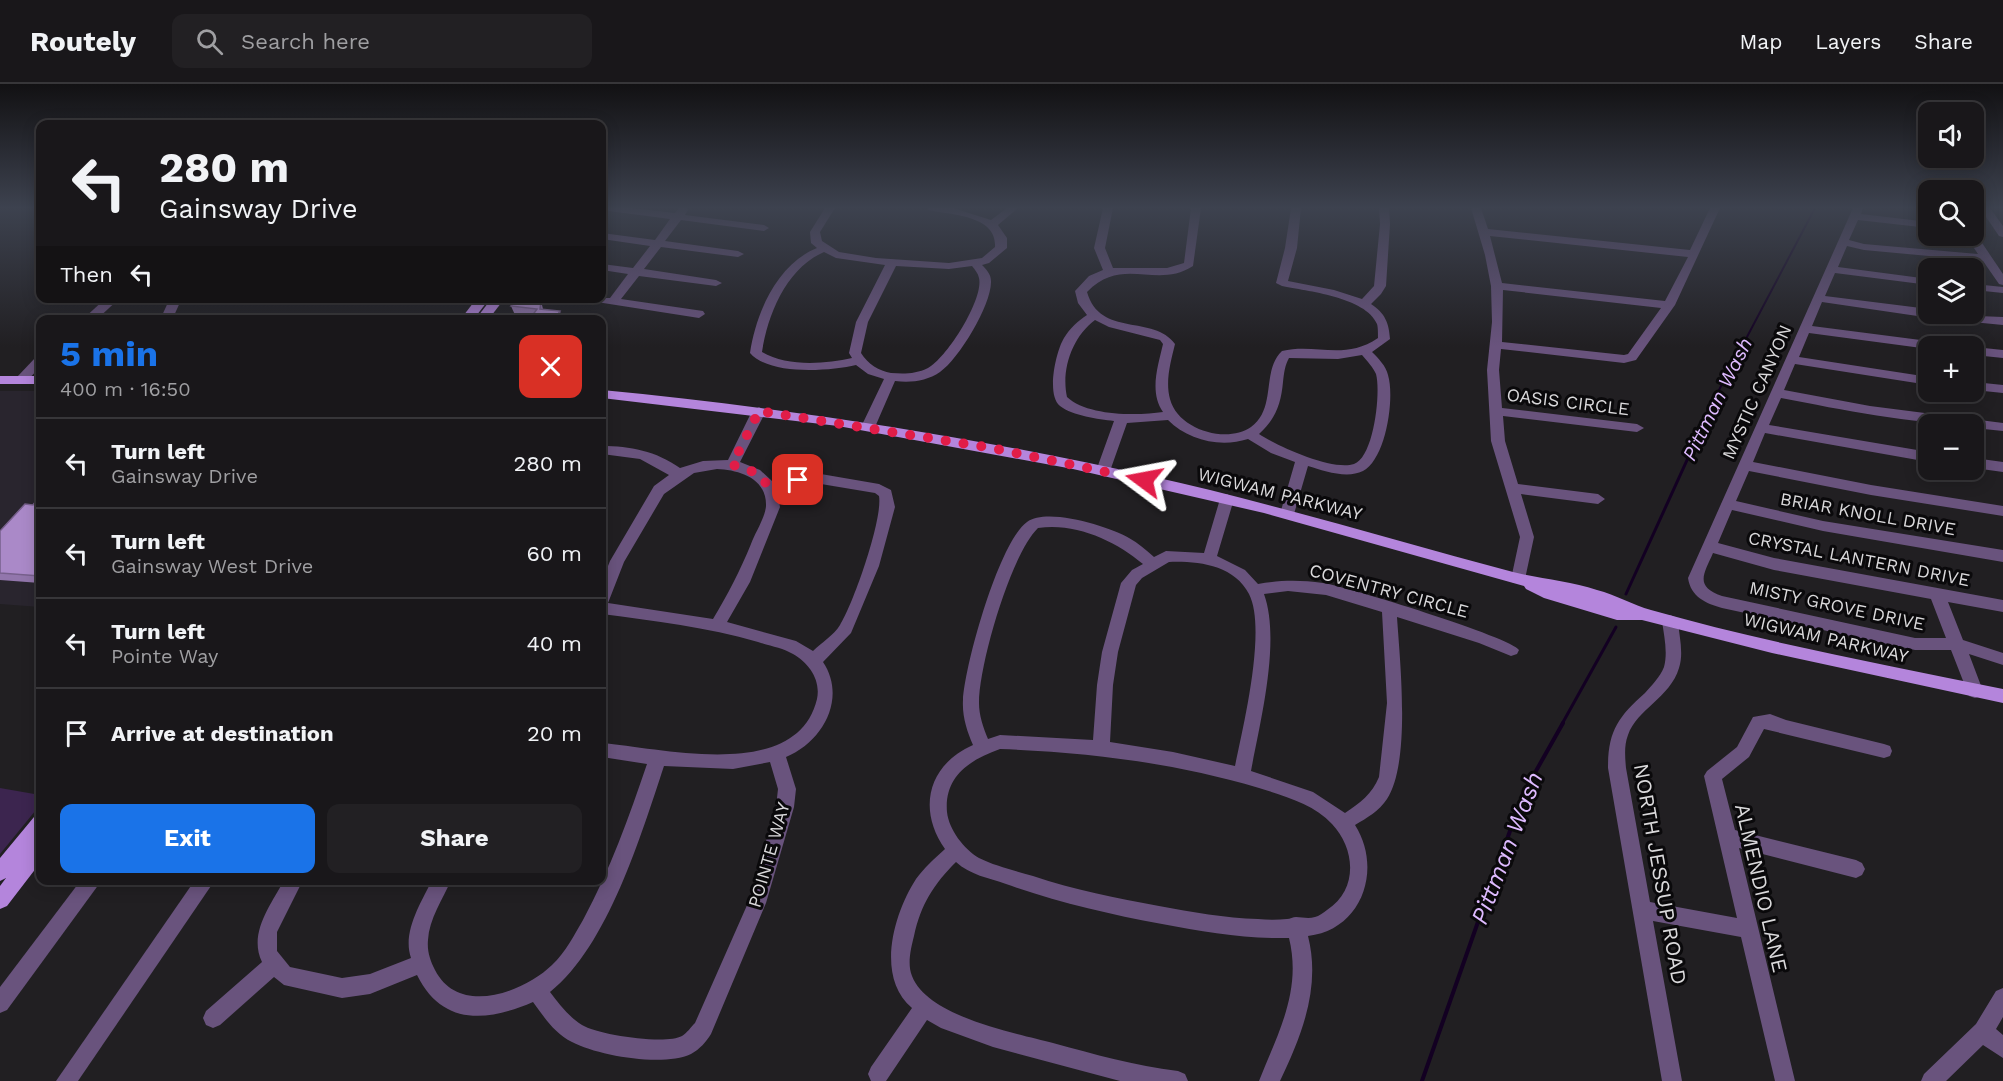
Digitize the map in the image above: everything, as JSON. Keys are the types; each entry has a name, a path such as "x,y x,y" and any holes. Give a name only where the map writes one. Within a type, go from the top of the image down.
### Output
{"main road":[{"path":"470,315 480,303"},
{"path":"485,315 495,303"},
{"path":"0,380 36,380"},
{"name":"WIGWAM PARKWAY","path":"606,394 759,411 868,427 1103,471 1287,514 1518,579 1549,594 1617,614 1642,614 1772,647 2003,696"},
{"path":"0,872 36,828"},
{"path":"0,900 36,855"}],"street":[{"path":"613,302 649,255"},
{"path":"813,255 796,264 778,292 766,318 756,353 772,361 820,366 859,360"},
{"path":"835,255 949,266 985,261 993,255"},
{"path":"1099,255 1109,271"},
{"path":"1190,255 1189,264 1186,267 1174,270 1109,271 1088,281 1081,291 1082,302 1094,315 1112,323 1164,337 1169,344 1163,370 1163,398 1171,415 1188,430 1226,438 1241,436 1258,429 1266,420 1273,404 1281,359 1286,354 1343,355 1366,352 1384,339 1385,330 1380,316 1364,304 1282,283 1289,255"},
{"path":"1364,304 1380,286 1383,255"},
{"path":"1491,255 1497,286 1498,322 1493,370 1498,441 1527,537 1518,579"},
{"path":"1496,345 1632,357 1669,305 1694,255"},
{"name":"MYSTIC CANYON","path":"1699,592 1695,578 1837,255"},
{"path":"1948,255 1987,258"},
{"path":"1985,255 2003,282"},
{"path":"892,262 862,322 856,345 859,360 875,372 899,378 927,374 948,360 974,314 985,285 985,278 975,262"},
{"path":"606,268 716,283"},
{"path":"1830,269 1871,277 1918,281"},
{"path":"1497,286 1669,305"},
{"path":"1984,288 2003,290"},
{"path":"1818,298 1918,312"},
{"path":"606,301 699,315"},
{"path":"94,315 108,303"},
{"path":"1094,315 1076,327 1064,353 1059,391 1061,401 1067,406 1080,410 1137,420 1171,415"},
{"path":"1984,319 2003,321"},
{"path":"1805,328 1918,344"},
{"path":"1248,433 1274,449 1303,459 1335,467 1358,468 1369,459 1381,426 1384,397 1382,375 1366,352"},
{"path":"1984,352 2003,354"},
{"path":"1792,360 1918,379"},
{"path":"21,380 36,364"},
{"path":"868,427 891,376"},
{"path":"1984,387 2003,389"},
{"path":"1777,393 1870,410 2003,427"},
{"path":"732,465 759,411"},
{"name":"OASIS CIRCLE","path":"1495,411 1637,428"},
{"path":"1103,471 1122,418"},
{"path":"1761,428 1918,455"},
{"path":"606,450 636,452 652,457 679,475"},
{"path":"1287,514 1303,459"},
{"path":"606,589 617,561 652,500 669,481 690,469 718,464 746,468 764,479 773,495 773,507 743,582 717,626"},
{"path":"1984,464 2003,467"},
{"path":"1745,465 1871,490 2003,511"},
{"path":"768,487 815,478 879,489 886,494 888,507 872,566 846,629 813,661"},
{"path":"1511,488 1598,499"},
{"path":"1209,559 1227,499"},
{"name":"BRIAR KNOLL DRIVE","path":"1728,504 1823,526 2003,556"},
{"path":"982,747 975,729 970,699 987,625 1020,540 1029,527 1036,523 1060,523 1111,535 1126,543 1153,564"},
{"name":"CRYSTAL LANTERN DRIVE","path":"1709,546 1774,564 1938,596 2003,606"},
{"path":"1101,748 1105,685 1110,652 1129,584 1137,574 1166,557 1192,556 1209,559 1222,563 1240,574 1255,590 1262,609 1261,676 1242,775"},
{"name":"COVENTRY CIRCLE","path":"1255,590 1288,585 1306,586 1389,608 1484,638 1511,650"},
{"name":"MISTY GROVE DRIVE","path":"1699,592 1722,602 1916,644 1957,644 2003,659"},
{"path":"1938,596 1975,691"},
{"path":"606,608 658,614 717,626 798,649 820,667 826,688 824,711 812,732 793,748 760,760 725,761 658,757 606,750"},
{"path":"1342,824 1370,806 1381,793 1388,777 1395,703 1389,608"},
{"name":"NORTH JESSUP ROAD","path":"1670,621 1672,667 1656,694 1628,719 1621,732 1617,748 1617,768 1672,1081"},
{"name":"ALMENDIO LANE","path":"1785,1081 1713,776 1743,752 1759,722 1770,721 1784,727 1884,751"},
{"path":"1000,742 1055,742 1170,758 1242,775 1304,794 1329,810 1352,835 1360,869 1357,890 1344,911 1319,926 1278,929 1209,924 1090,902 1032,886 969,862 946,837 938,812 939,790 950,769 969,752 982,747 1000,742"},
{"name":"POINTE WAY","path":"535,988 563,1024 580,1035 608,1043 656,1049 684,1047 696,1038 704,1027 757,903 785,807 787,789 776,753"},
{"path":"440,885 422,924 417,948 427,980 444,997 464,1006 491,1006 523,996 557,974 574,955 596,914 631,837 658,757"},
{"path":"1726,836 1856,869"},
{"path":"957,849 925,880 913,900 903,940 900,964 904,981 914,998 944,1018 1004,1040 1117,1070 1178,1081"},
{"path":"0,1003 89,885"},
{"path":"66,1081 203,885"},
{"path":"291,885 267,931 268,954 284,975 342,988 370,984 422,963"},
{"path":"1642,910 1748,929"},
{"path":"1269,1081 1283,1055 1303,979 1304,969 1296,926"},
{"path":"213,1018 275,963"},
{"path":"1930,1081 1983,1031 2003,998"},
{"path":"878,1074 926,1006"},
{"path":"1983,1031 2003,1048"}],"shaded area":[{"path":"0,391 36,391 36,607 0,604"},
{"path":"0,788 36,794 36,810 0,854"}],"building":[{"path":"514,303 541,303 540,309 560,311 557,315 533,315 537,309 511,306"},
{"path":"36,501 36,576 0,573 0,531 25,504 33,505"}],"waterway":[{"name":"Pittman Wash","path":"1697,438 1720,388 1790,255"},
{"name":"Pittman Wash","path":"1626,594 1698,436"},
{"name":"Pittman Wash","path":"1562,724 1616,627"},
{"name":"Pittman Wash","path":"1422,1081 1523,794 1563,723"}],"route":[{"path":"798,480 768,487 764,479 746,468 732,465 759,411 992,448 1144,480"}]}
